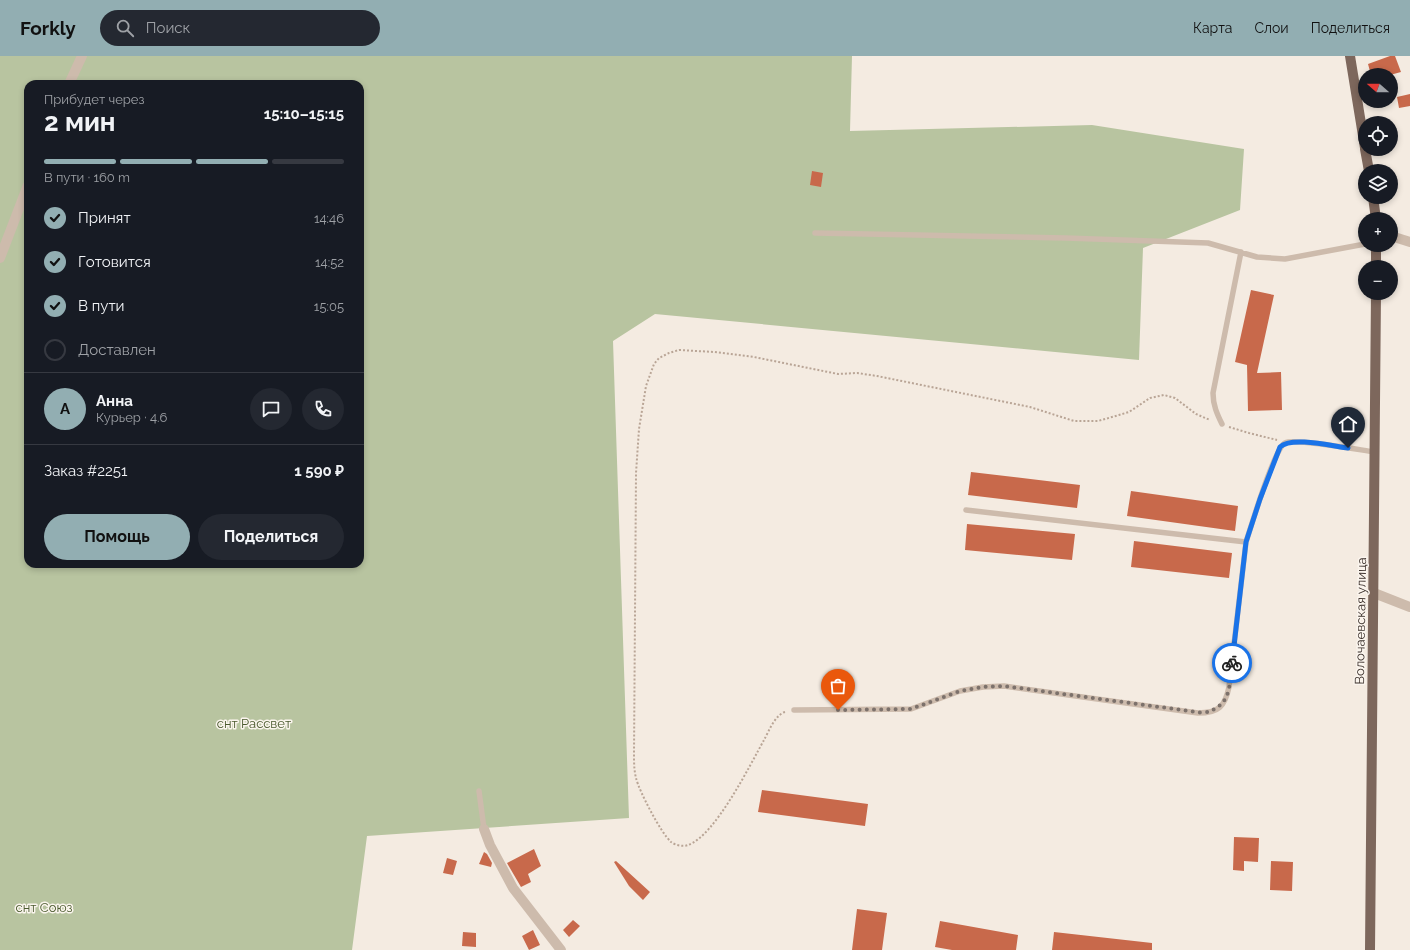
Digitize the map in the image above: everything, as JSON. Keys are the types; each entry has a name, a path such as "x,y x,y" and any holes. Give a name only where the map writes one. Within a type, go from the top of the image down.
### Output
{"main road":[{"path":"1350,56 1360,116"},
{"name":"Волочаевская улица","path":"1370,950 1376,300"}],"street":[{"path":"71,80 82,56"},
{"path":"0,258 24,195"},
{"path":"1398,238 1410,242"},
{"path":"1374,593 1410,607"},
{"path":"484,829 490,845 513,888 561,950"}],"lane":[{"path":"815,233 1066,238 1208,243 1257,257 1285,259 1358,245"},
{"path":"1222,424 1213,401 1213,388 1241,252"},
{"path":"794,710 911,709 960,691 983,687 1004,686 1198,713 1214,710 1224,702 1229,687 1246,542 1260,499 1280,447 1290,442 1307,442 1375,452"},
{"path":"966,510 1246,542"},
{"path":"479,791 484,829"}],"path":[{"path":"794,710 782,712 778,717 729,802 704,834 689,845 678,845 668,839 655,818 636,780 634,754 636,473 639,429 646,386 654,364 659,358 669,353 684,350 754,357 838,374 857,373 877,376 1030,406 1068,419 1080,421 1098,420 1129,412 1150,398 1164,395 1175,398 1196,414 1222,424 1249,433 1290,442"}],"green space":[{"name":"снт Рассвет","path":"0,56 852,56 850,131 1092,125 1244,149 1240,210 1143,248 1139,360 655,314 613,341 629,818 367,836 352,950 0,950"}],"building":[{"path":"1390,56 1395,56 1401,72 1398,73 1398,68 1369,68 1368,64"},
{"path":"1410,94 1410,106 1399,108 1398,97"},
{"path":"812,171 823,173 821,187 810,185"},
{"path":"1251,290 1274,295 1257,373 1281,372 1282,410 1248,411 1247,365 1235,362"},
{"path":"971,472 1080,485 1077,508 968,495"},
{"path":"1131,491 1238,506 1235,531 1127,516"},
{"path":"967,524 1075,534 1072,560 965,550"},
{"path":"1134,541 1232,553 1229,578 1131,567"},
{"path":"762,790 868,804 865,826 758,812"},
{"path":"1234,837 1259,838 1258,862 1244,861 1244,871 1233,870"},
{"path":"534,849 541,866 528,874 531,882 521,887 507,863"},
{"path":"484,852 487,854 492,863 491,867 479,864"},
{"path":"447,858 457,861 453,875 443,873"},
{"path":"616,861 650,892 643,900 629,886 614,862"},
{"path":"1271,861 1293,862 1292,891 1270,890"},
{"path":"857,909 887,913 882,950 852,950"},
{"path":"573,920 580,926 569,937 563,930"},
{"path":"940,921 1018,935 1016,950 952,950 935,947"},
{"path":"533,930 540,945 529,950 522,936"},
{"path":"463,932 476,933 476,947 462,946"},
{"path":"1054,932 1152,943 1152,950 1052,950"}],"way so far":[{"path":"838,710 911,709 960,691 983,687 1004,686 1204,713 1218,708 1226,699 1232,663"}],"route":[{"path":"1232,663 1246,542 1260,499 1280,447 1290,442 1307,442 1348,448"}],"park label":[{"name":"снт Союз","path":"44,907"}]}
